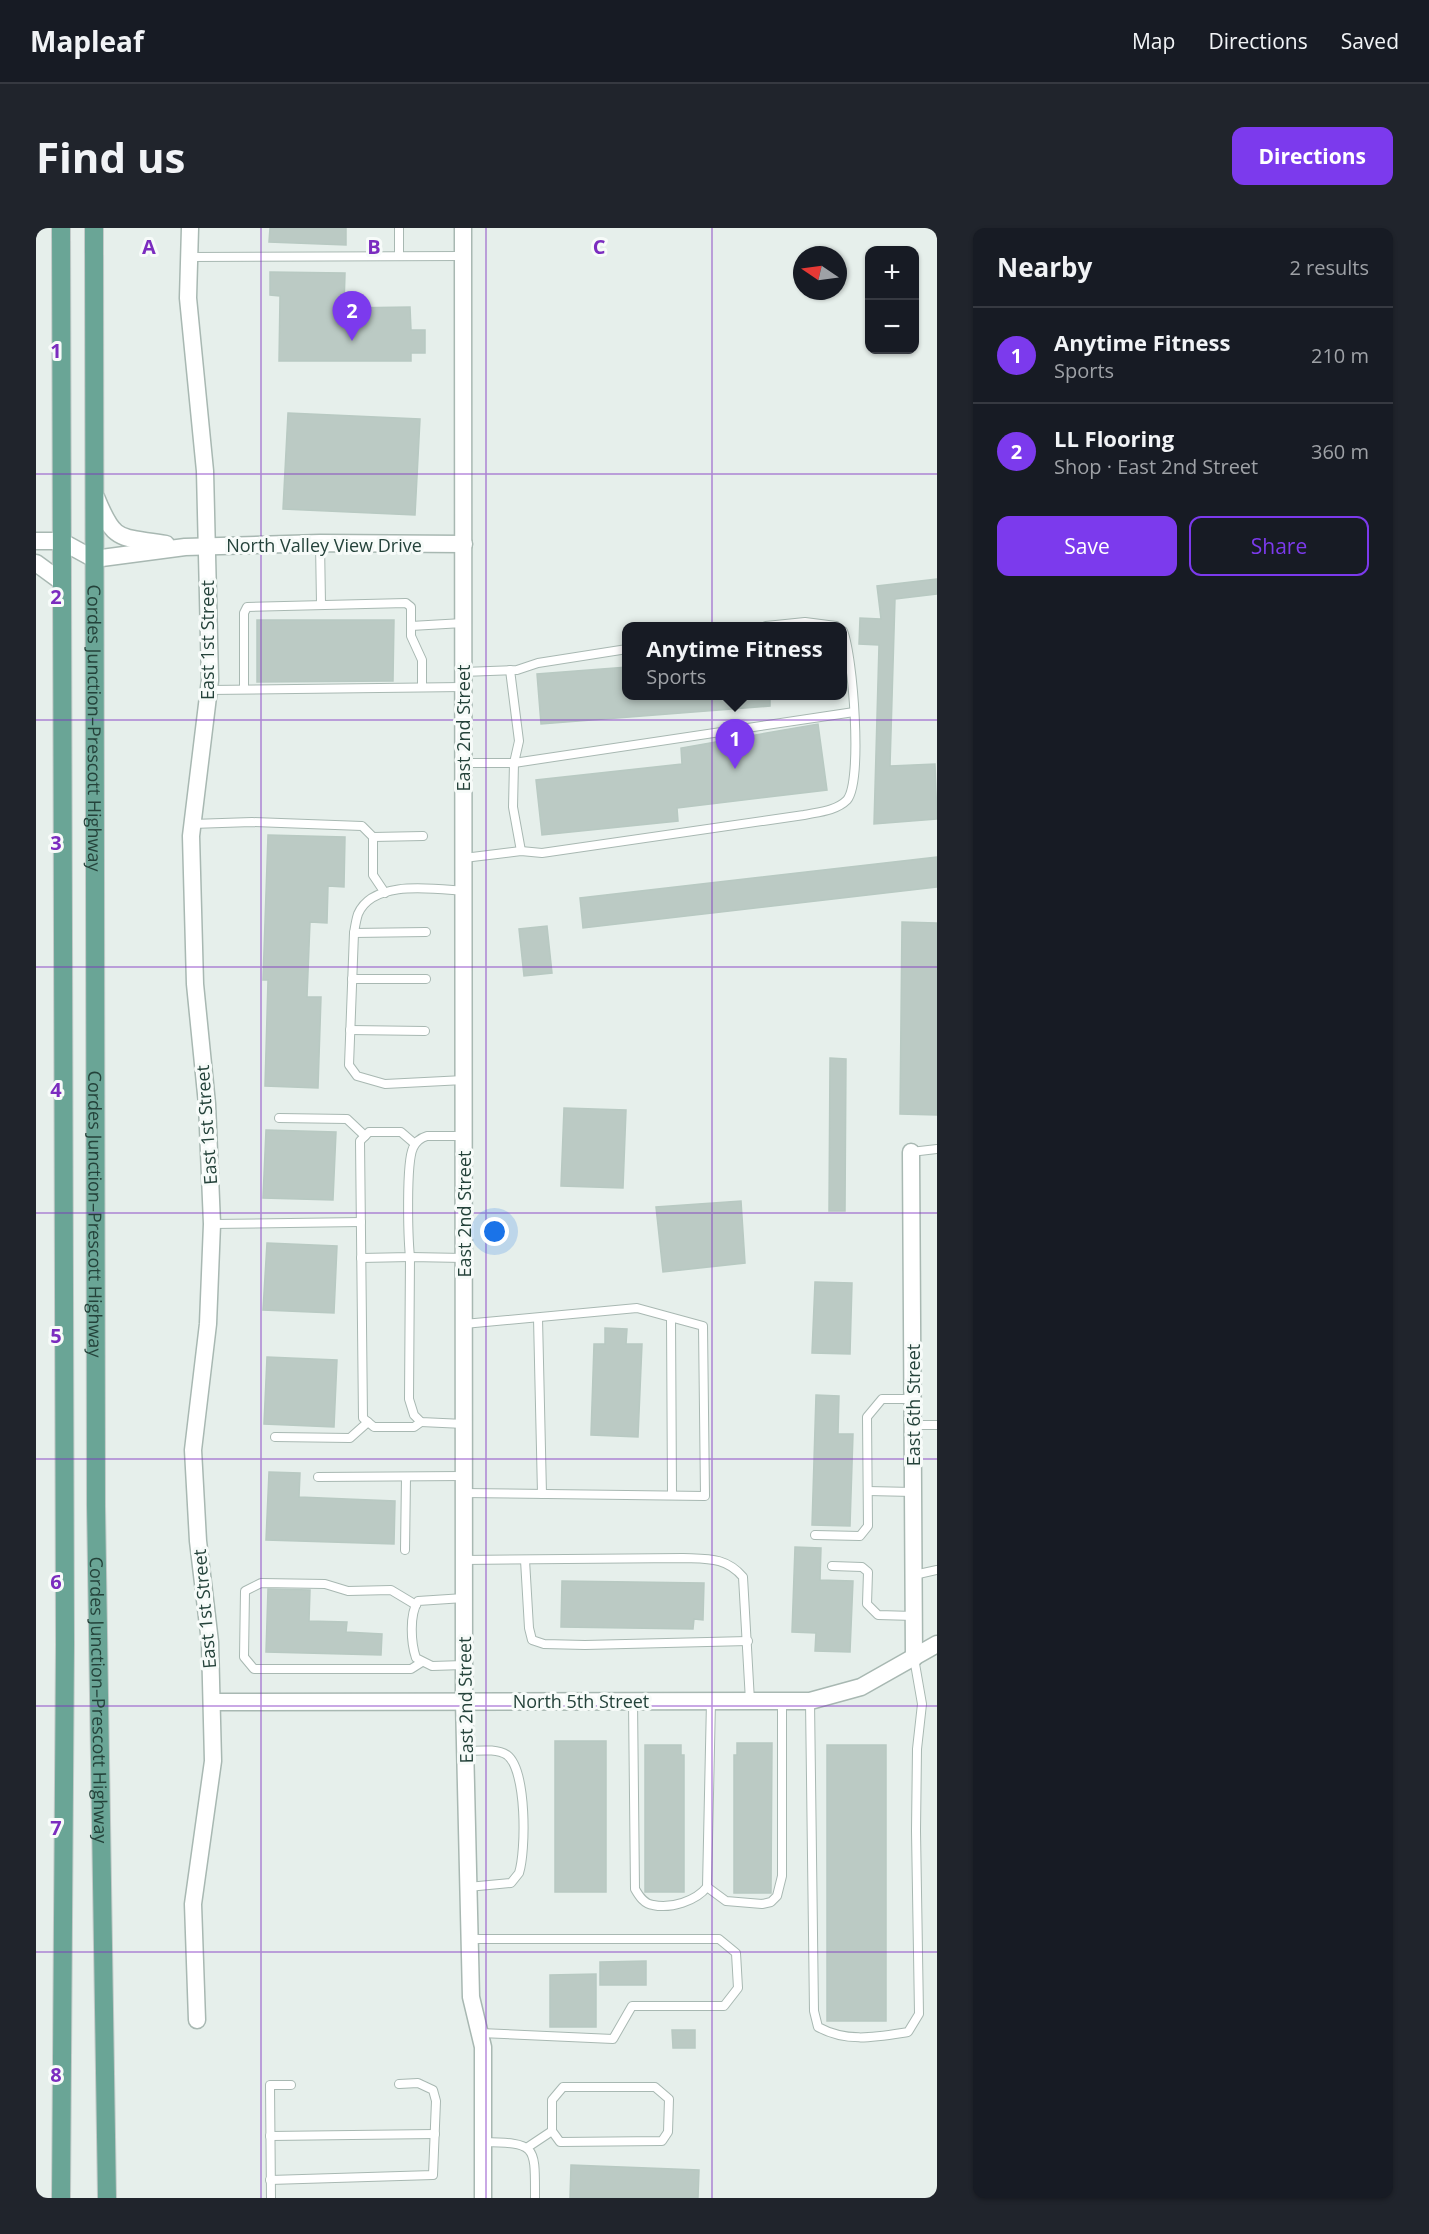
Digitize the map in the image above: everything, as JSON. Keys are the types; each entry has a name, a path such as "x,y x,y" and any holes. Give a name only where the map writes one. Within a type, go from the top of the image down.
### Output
{"main road":[{"name":"Cordes Junction–Prescott Highway","path":"61,228 65,1644 61,2198"},
{"name":"Cordes Junction–Prescott Highway","path":"94,228 96,1506 107,2198"}],"street":[{"name":"East 1st Street","path":"190,228 188,298 205,471 208,690 192,824 195,984 207,1104 212,1224 208,1324 193,1450 198,1541 210,1642 213,1761 193,1904 198,2020"},
{"name":"East 2nd Street","path":"463,228 464,1701 471,1997 483,2047 483,2198"},
{"name":"North Valley View Drive","path":"95,494 108,526 114,532 123,537 185,547"},
{"path":"36,541 61,542 94,559"},
{"name":"North Valley View Drive","path":"94,559 206,546 320,543 464,544"},
{"path":"36,563 62,582"},
{"name":"East 6th Street","path":"911,1152 914,1658"},
{"name":"North 5th Street","path":"212,1702 810,1701 861,1687 937,1644"}],"lane":[{"path":"399,228 399,256"},
{"path":"189,257 463,256"},
{"path":"320,543 321,604"},
{"path":"244,689 244,609 250,605 406,603 411,607 411,639 422,660 422,687"},
{"path":"411,626 463,624"},
{"path":"464,858 521,851 542,853 804,815 837,808 847,799 855,776 851,662 847,647"},
{"path":"208,690 422,687 538,663 622,650"},
{"path":"510,670 519,741 514,763 513,807 521,851"},
{"path":"464,763 514,763 854,712"},
{"path":"192,824 252,822 362,826 373,837 373,875 385,893"},
{"path":"373,837 423,836"},
{"path":"464,891 398,888 369,899 358,913 354,933 350,1030 350,1065 357,1076 368,1081 385,1084 464,1080"},
{"path":"354,933 426,932"},
{"path":"352,979 426,979"},
{"path":"350,1030 425,1031"},
{"path":"279,1118 347,1119 365,1136"},
{"path":"416,1144 401,1132 369,1132 360,1141 363,1418 374,1427 414,1427 421,1422 464,1424"},
{"path":"421,1422 414,1415 409,1399 412,1153 416,1144 427,1136 464,1136"},
{"path":"911,1152 937,1149"},
{"path":"212,1224 361,1222"},
{"path":"361,1258 464,1258"},
{"path":"318,1477 406,1477 542,1494 705,1496 703,1326 637,1308 464,1324"},
{"path":"538,1318 542,1494"},
{"path":"671,1318 672,1495"},
{"path":"815,1535 860,1536 868,1526 867,1417 882,1399 913,1399"},
{"path":"275,1437 351,1438 368,1422"},
{"path":"913,1425 937,1425"},
{"path":"405,1550 406,1477"},
{"path":"868,1491 914,1492"},
{"path":"464,1560 683,1558 707,1559 732,1564 742,1577 748,1641 750,1701"},
{"path":"525,1560 529,1628 532,1640 544,1644 585,1646 748,1641"},
{"path":"832,1566 862,1567 868,1572 867,1604 878,1615 914,1616"},
{"path":"914,1575 937,1570"},
{"path":"416,1605 391,1590 348,1591 325,1584 261,1583 244,1591 244,1657 254,1669 411,1669 422,1662"},
{"path":"464,1598 424,1599 413,1608 413,1649 417,1658 432,1666 464,1665"},
{"path":"810,1701 814,2011 818,2026 834,2036 854,2038 908,2032 919,2014 916,1831 918,1749 922,1704 914,1658"},
{"path":"633,1701 635,1889 642,1900 651,1905 662,1906 691,1900 706,1887 711,1701"},
{"path":"706,1887 726,1901 762,1904 771,1902 777,1896 782,1876 782,1701"},
{"path":"465,1751 498,1751 506,1755 518,1774 522,1792 519,1873 511,1883 468,1887"},
{"path":"469,1939 719,1939 736,1953 738,1988 724,2006 632,2006 614,2039 480,2034"},
{"path":"270,2180 433,2175 436,2101 433,2090 418,2083 399,2084"},
{"path":"271,2198 270,2085 291,2085"},
{"path":"655,2087 669,2099 668,2132 662,2141 560,2142 552,2131 552,2100 563,2088 655,2087"},
{"path":"528,2147 552,2131"},
{"path":"270,2136 435,2134"},
{"path":"483,2142 516,2142 528,2147 534,2154 535,2198"}],"building":[{"path":"270,228 346,228 346,245 269,242"},
{"path":"270,272 345,273 344,308 410,307 411,330 425,330 425,353 411,353 411,361 279,361 280,296 270,295"},
{"path":"288,413 420,419 415,515 283,509"},
{"path":"937,579 937,594 895,599 890,766 935,764 937,819 874,824 879,645 859,644 860,618 881,619 877,586"},
{"path":"257,620 394,620 393,681 257,682"},
{"path":"622,667 622,700 770,700 770,706 541,724 537,674"},
{"path":"818,724 827,790 677,808 678,821 542,835 536,780 682,764 681,748"},
{"path":"268,835 345,837 344,887 328,886 327,923 310,922 307,997 321,997 318,1088 265,1086 268,980 263,980"},
{"path":"937,857 937,887 583,928 580,898"},
{"path":"902,922 937,923 937,1115 900,1114"},
{"path":"547,926 552,973 524,976 519,929"},
{"path":"830,1058 846,1059 845,1211 829,1211"},
{"path":"564,1108 626,1110 623,1188 561,1186"},
{"path":"266,1130 336,1132 333,1200 263,1198"},
{"path":"741,1201 745,1263 663,1272 656,1207"},
{"path":"267,1243 337,1246 334,1313 263,1310"},
{"path":"815,1282 852,1283 850,1354 812,1353"},
{"path":"605,1328 627,1329 626,1344 642,1344 638,1437 591,1435 594,1344 605,1344"},
{"path":"267,1357 337,1360 334,1427 264,1424"},
{"path":"816,1395 839,1396 838,1434 853,1434 850,1526 812,1525"},
{"path":"269,1472 300,1473 299,1497 395,1501 394,1544 266,1540"},
{"path":"795,1547 821,1548 820,1580 853,1581 850,1652 815,1651 816,1633 792,1632"},
{"path":"562,1581 704,1583 703,1620 694,1619 693,1629 561,1627"},
{"path":"268,1589 310,1590 309,1621 347,1622 346,1632 382,1634 381,1655 266,1652"},
{"path":"555,1741 606,1741 606,1892 555,1892"},
{"path":"737,1743 772,1743 771,1893 734,1893 734,1755 737,1755"},
{"path":"645,1745 681,1745 681,1755 684,1755 684,1892 645,1892"},
{"path":"827,1745 886,1745 886,2021 827,2021"},
{"path":"646,1961 646,1985 600,1985 600,1962"},
{"path":"596,1974 596,2027 550,2027 550,1975"},
{"path":"672,2030 695,2030 695,2048 673,2048"},
{"path":"571,2165 699,2170 698,2198 570,2198"}],"place":[{"name":"LL Flooring","path":"352,341"},
{"name":"Anytime Fitness","path":"735,769"}]}
